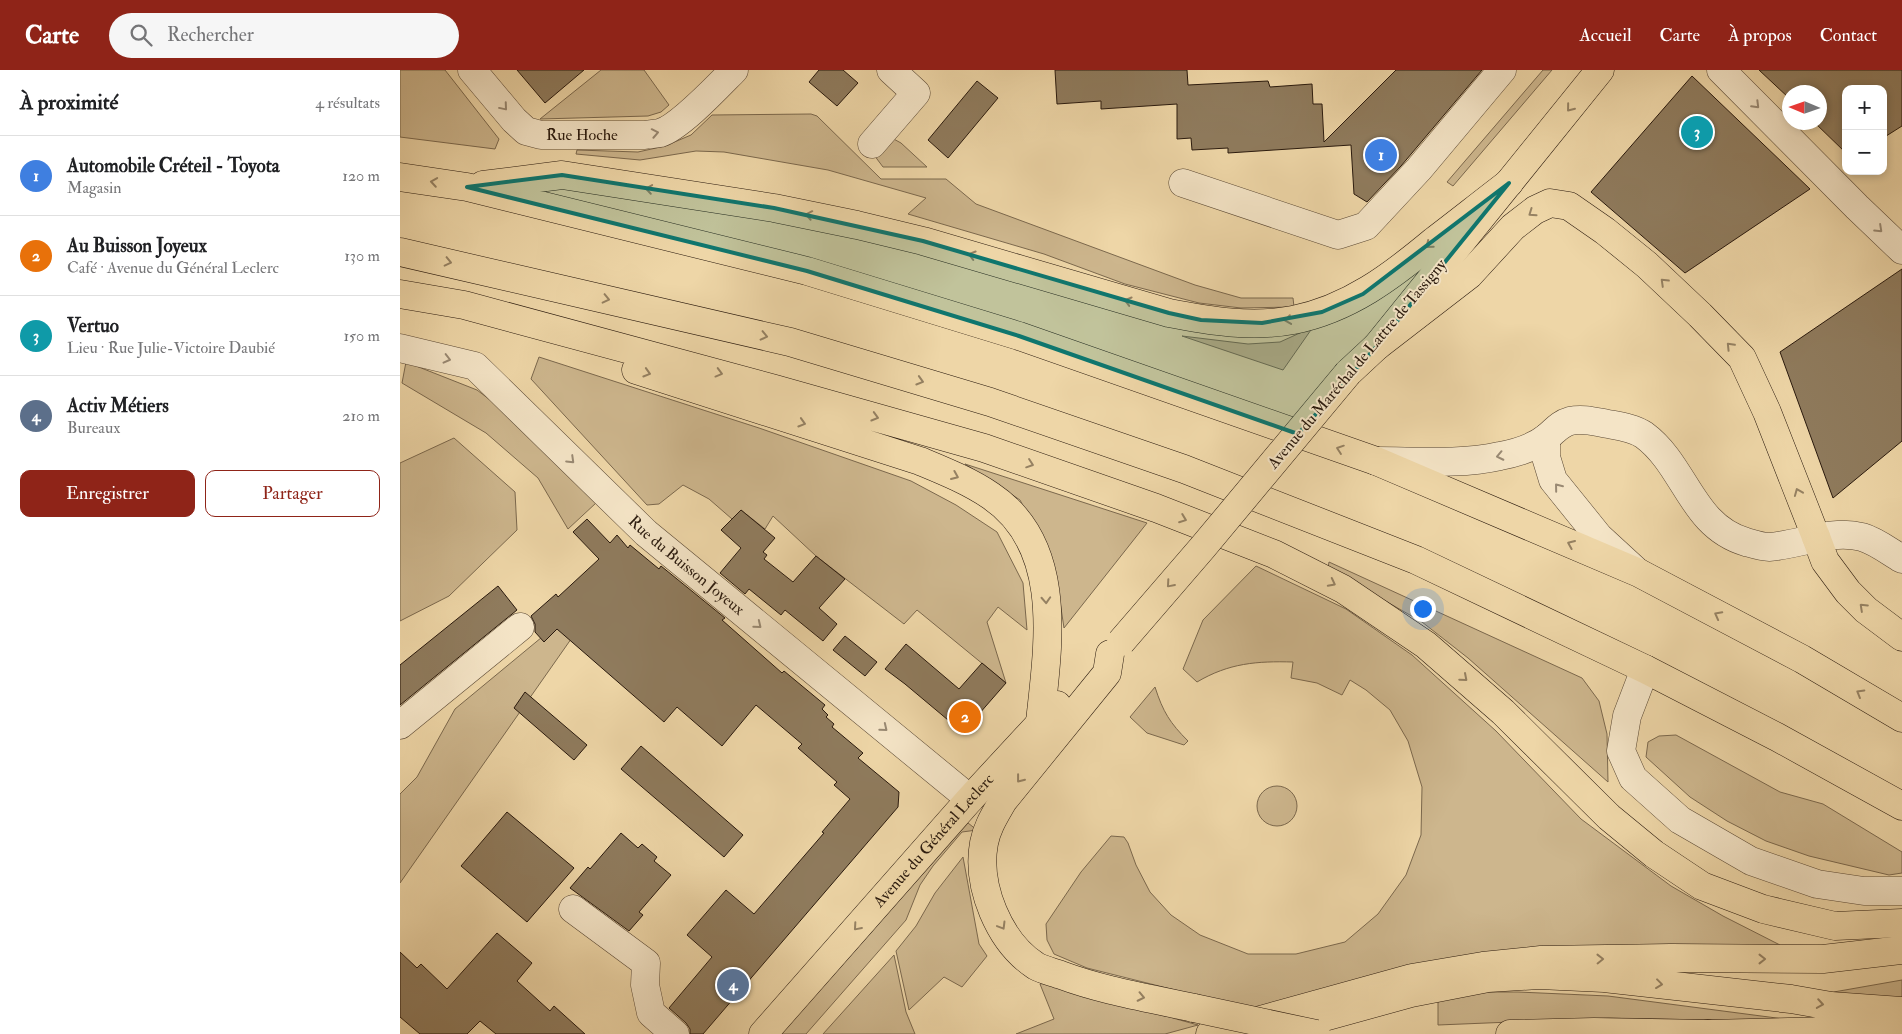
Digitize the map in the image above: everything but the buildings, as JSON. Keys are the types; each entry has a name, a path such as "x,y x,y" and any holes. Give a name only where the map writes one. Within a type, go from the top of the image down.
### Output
{"main road":[{"name":"Avenue du Maréchal de Lattre de Tassigny","path":"1115,648 1202,548 1348,373 1377,346 1600,70"},
{"path":"467,187 562,175 774,208 923,241 1170,313 1201,320 1262,323 1293,320 1322,312 1363,294 1404,266 1509,182"},
{"path":"400,177 467,187 807,271 1019,336 1376,461 1639,573 1802,659 1902,718"},
{"path":"1377,346 1469,275 1513,227 1535,210 1550,202 1569,206 1605,231 1647,265 1742,358 1767,412 1825,561 1848,592 1866,610 1902,637"},
{"path":"400,252 790,342 990,402 1184,469 1416,560 1645,669 1777,737 1902,806"},
{"path":"400,296 457,319 669,380 920,461 963,479 993,497 1008,511 1027,534 1038,557 1046,589 1045,671 1040,722"},
{"path":"400,296 464,305 984,448 1156,508 1274,554 1343,589 1426,645 1503,712 1610,817 1654,854 1702,886 1764,909 1835,926 1899,923"},
{"path":"1115,648 1107,672 1003,801 989,824 984,844 983,880 991,907 1016,948 1037,966 1087,984 1316,1034"},
{"name":"Avenue du Général Leclerc","path":"763,1034 1040,722 1115,648"},
{"path":"1210,1034 1412,978 1483,966 1540,960 1671,958 1823,959 1899,951"},
{"path":"1261,1034 1411,993 1488,978 1531,976 1604,978 1791,999 1831,1006 1902,1011"},
{"path":"1510,1034 1594,1032 1708,1034 1830,1031 1902,1034"}],"street":[{"name":"Rue Hoche","path":"472,70 514,120 526,131 541,135 645,135 661,133 706,98 734,70"},
{"path":"872,144 916,93 891,70"},
{"path":"1183,183 1338,235 1366,226 1419,168 1502,70"},
{"path":"1721,70 1902,250"},
{"name":"Rue du Buisson Joyeux","path":"400,348 475,366 646,533 970,799"},
{"path":"1376,461 1469,461 1500,456 1524,450 1546,438 1557,426 1571,421 1584,420 1643,434 1665,457 1708,521 1725,534 1745,542 1767,547 1816,537 1842,535 1863,537 1902,559"},
{"path":"1546,438 1546,457 1553,480 1599,536 1639,573"},
{"path":"400,725 520,628"},
{"path":"1645,669 1628,716 1621,751 1633,778 1680,820 1751,861 1817,884 1864,891 1902,891"},
{"path":"573,909 646,962 645,985 651,1013 675,1034"}],"highlighted area":[{"path":"562,175 774,208 923,241 1169,313 1201,320 1262,323 1322,312 1363,294 1509,183 1377,346 1298,434 1019,336 807,271 467,187"}],"shaded area":[{"path":"400,70 445,70 499,139 495,149 400,137"},
{"path":"601,70 644,70 669,105 661,112 648,116 540,119"},
{"path":"1543,70 1552,70 1453,186 1447,182"},
{"path":"811,114 817,116 881,179 946,179 976,204 1195,285 1241,298 1293,298 1294,307 1241,308 1199,303 1125,284 1044,254 908,214 926,198 828,170 724,152 696,151 640,160 576,154 577,150 638,152 665,146 691,135 712,115"},
{"path":"890,137 901,143 927,167 883,167 874,155"},
{"path":"1313,327 1283,370 1182,336 1248,344 1280,342"},
{"path":"539,357 759,428 911,481 956,505 997,532 1023,583 1027,630 998,607 987,622 1006,683 917,610 904,624 816,556 773,516 765,529 741,510 732,519 709,499 683,485 659,504 647,505 531,379"},
{"path":"406,362 477,390 531,431 596,503 568,529 538,478 486,433 402,383"},
{"path":"454,438 515,492 517,530 449,596 400,621 400,463"},
{"path":"965,464 1147,523 1064,628 1059,595 1041,540 1020,500"},
{"path":"1329,562 1582,678 1599,701 1607,734 1608,782 1468,658 1422,622 1328,568"},
{"path":"1256,566 1346,609 1412,655 1496,731 1581,819 1671,886 1723,916 1780,945 1589,947 1263,1012 1087,968 1054,954 1047,940 1046,924 1081,872 1111,836 1124,837 1150,892 1171,915 1200,935 1248,954 1296,954 1345,942 1378,914 1406,875 1421,835 1422,787 1408,741 1390,710 1366,690 1350,680 1342,695 1317,683 1291,678 1293,662 1244,664 1220,671 1197,682 1183,669 1203,620"},
{"path":"559,623 576,632 400,883 400,794 417,777 455,709"},
{"path":"1155,687 1168,717 1188,741 1184,745 1147,733 1130,717"},
{"path":"1676,735 1780,792 1823,804 1902,852 1902,873 1889,875 1809,856 1766,841 1727,821 1690,797 1646,757 1648,742 1659,736"},
{"path":"1277,786 1291,792 1297,806 1291,820 1277,826 1263,820 1257,806 1263,792"},
{"path":"968,823 977,830 962,832 933,866 920,885 906,920 806,1034 781,1034"},
{"path":"963,857 979,944 987,956 962,987 944,977 909,1010 896,951 916,926 935,893"},
{"path":"894,955 906,1012 915,1034 823,1034"},
{"path":"1902,980 1902,1000 1828,993"},
{"path":"1046,983 1198,1025 1165,1034 1016,1034 1054,1019 1040,984"},
{"path":"1471,992 1608,996 1807,1022 1609,1018 1438,1025 1438,997"}],"place":[{"name":"Vertuo","path":"1697,132"},
{"name":"Automobile Créteil - Toyota","path":"1381,155"},
{"name":"Au Buisson Joyeux","path":"965,717"},
{"name":"Activ Métiers","path":"733,985"}]}
